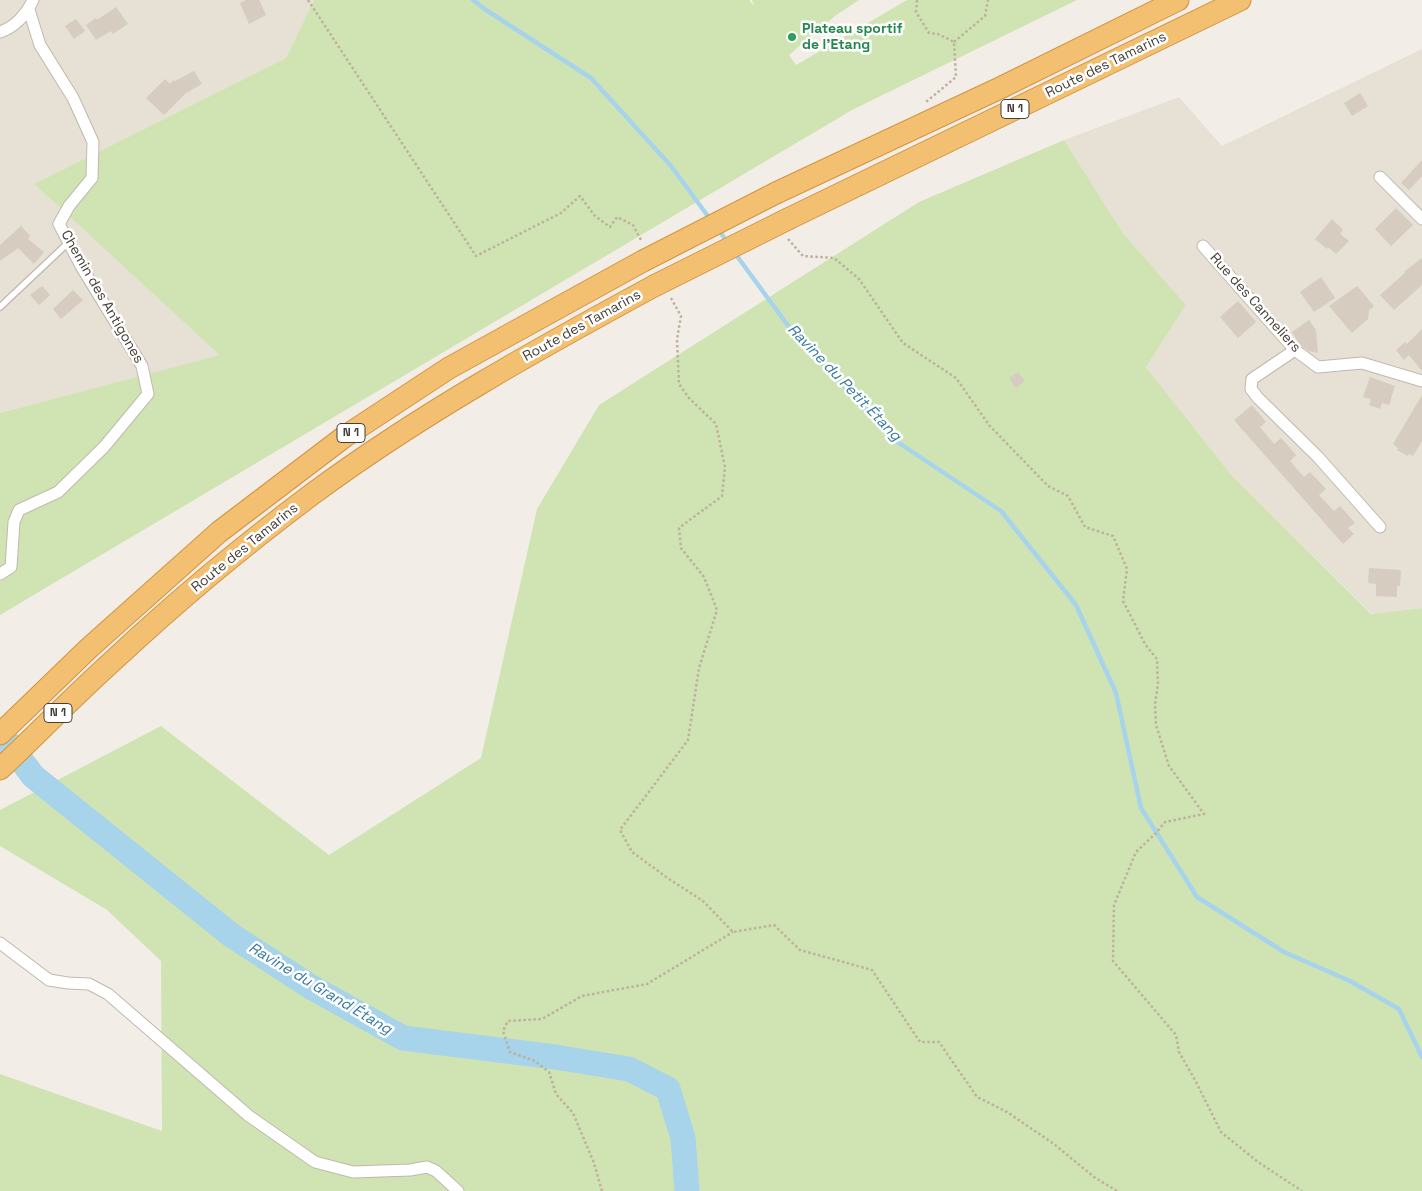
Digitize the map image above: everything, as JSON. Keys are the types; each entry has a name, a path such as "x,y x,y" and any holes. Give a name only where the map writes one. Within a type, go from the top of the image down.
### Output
{"highway":[{"name":"Route des Tamarins","path":"0,734 89,648 219,532 344,437 449,368 644,255 1000,88 1178,0"},
{"name":"Route des Tamarins","path":"0,768 116,658 192,590 319,489 435,410 546,345 1240,0"}],"street":[{"path":"0,32 9,29 31,5"},
{"name":"Chemin des Antigones","path":"0,574 11,567 14,522 19,510 58,492 104,447 148,394 142,366 81,266 59,224 68,206 92,178 93,142 73,98 40,45 31,5"},
{"path":"1380,177 1422,219"},
{"name":"Rue des Canneliers","path":"1203,246 1295,350 1318,367 1362,363 1422,381"},
{"path":"1295,350 1252,379 1251,389 1318,457 1380,528"},
{"path":"0,943 49,980 89,984 108,994 249,1116 315,1162 353,1172 410,1170 427,1167 436,1171 458,1191"}],"lane":[{"path":"0,307 69,242"}],"path":[{"path":"308,0 476,256 561,213 580,196 595,216 610,227 617,217 633,226 644,255"},
{"path":"917,0 916,12 929,33 938,34 954,42"},
{"path":"954,42 985,16 988,0"},
{"path":"924,103 933,98 956,77 954,42"},
{"path":"788,226 790,243 803,256 834,258 859,279 903,342 956,378 989,425 1048,486 1068,496 1085,527 1112,536 1127,569 1123,601 1145,644 1158,659 1158,684 1155,704 1156,725 1166,758 1169,766 1204,814 1165,822 1136,852 1114,905 1113,962 1176,1035 1179,1052 1221,1132 1258,1162 1302,1191"},
{"path":"661,288 681,316 677,338 679,384 689,398 716,424 724,467 722,496 679,528 682,548 704,577 717,610 699,668 688,740 620,830 632,852 703,901 734,932"},
{"path":"602,1191 594,1162 573,1112 556,1094 549,1072 535,1061 510,1052 503,1031 508,1021 542,1019 582,996 648,984 734,932 774,925 800,950 872,970 920,1042 938,1042 977,1097 1006,1112 1054,1144 1094,1177 1117,1191"}],"shaded area":[{"path":"0,0 314,0 286,58 34,184 221,355 0,413"},
{"path":"1422,49 1422,608 1372,614 1232,476 1146,367 1186,305 1123,233 1064,140 1179,97 1222,146"}],"green space":[{"path":"314,0 749,0 754,6 752,0 859,0 835,16 789,55 796,65 907,0 1077,0 852,110 0,615 0,413 220,355 34,184 286,58"},
{"path":"1064,140 1123,233 1186,305 1146,367 1232,476 1371,614 1422,608 1422,1191 0,1191 0,1074 162,1131 161,961 107,910 0,846 0,810 161,726 329,855 481,758 537,509 599,405 919,202"}],"building":[{"path":"246,0 259,0 266,15 249,24 240,3"},
{"path":"116,7 128,24 113,34 111,31 96,40 86,25"},
{"path":"76,19 85,31 74,39 65,26"},
{"path":"194,71 202,84 186,93 164,115 146,98 165,79 170,84 174,80"},
{"path":"1360,93 1368,106 1352,116 1344,103"},
{"path":"1422,160 1422,176 1409,190 1401,183"},
{"path":"1396,208 1413,225 1391,246 1375,229"},
{"path":"1332,219 1343,230 1340,234 1349,241 1336,254 1315,239"},
{"path":"21,226 30,236 28,239 44,252 34,264 18,248 0,261 0,245"},
{"path":"1422,258 1422,285 1394,310 1380,295"},
{"path":"1321,277 1335,298 1314,312 1300,292"},
{"path":"42,286 50,295 39,305 30,295"},
{"path":"1357,286 1374,306 1369,310 1368,319 1352,333 1329,306"},
{"path":"73,290 83,300 61,319 53,309"},
{"path":"1238,301 1256,322 1238,338 1220,317"},
{"path":"1309,320 1316,330 1318,353 1309,351 1300,345 1292,332"},
{"path":"1422,329 1422,371 1409,355 1404,360 1396,350 1405,342 1407,344"},
{"path":"1018,372 1025,381 1016,388 1009,378"},
{"path":"1370,377 1395,386 1389,405 1382,403 1380,409 1369,405 1371,399 1363,397"},
{"path":"1422,395 1422,441 1413,456 1409,454 1408,456 1397,450 1398,448 1393,444"},
{"path":"1252,405 1266,422 1260,427 1274,444 1281,438 1296,455 1290,461 1304,477 1310,472 1326,489 1319,495 1334,511 1340,506 1355,523 1348,528 1354,534 1343,544 1234,420"},
{"path":"1369,568 1401,570 1400,586 1397,586 1397,597 1376,596 1376,584 1368,583"}],"waterway":[{"name":"Ravine du Petit Étang","path":"473,0 591,78 671,166 710,219"},
{"name":"Ravine du Petit Étang","path":"718,229 728,243"},
{"name":"Ravine du Petit Étang","path":"734,252 789,327 893,439 1001,511 1076,605 1116,693 1141,808 1197,897 1284,952 1350,981 1399,1009 1422,1057"},
{"name":"Ravine du Grand Étang","path":"0,732 33,776 231,935 311,987 403,1038 555,1057 629,1069 668,1089 683,1138 687,1191"}],"place":[{"name":"Plateau sportif de l'Etang","path":"792,37"}]}
